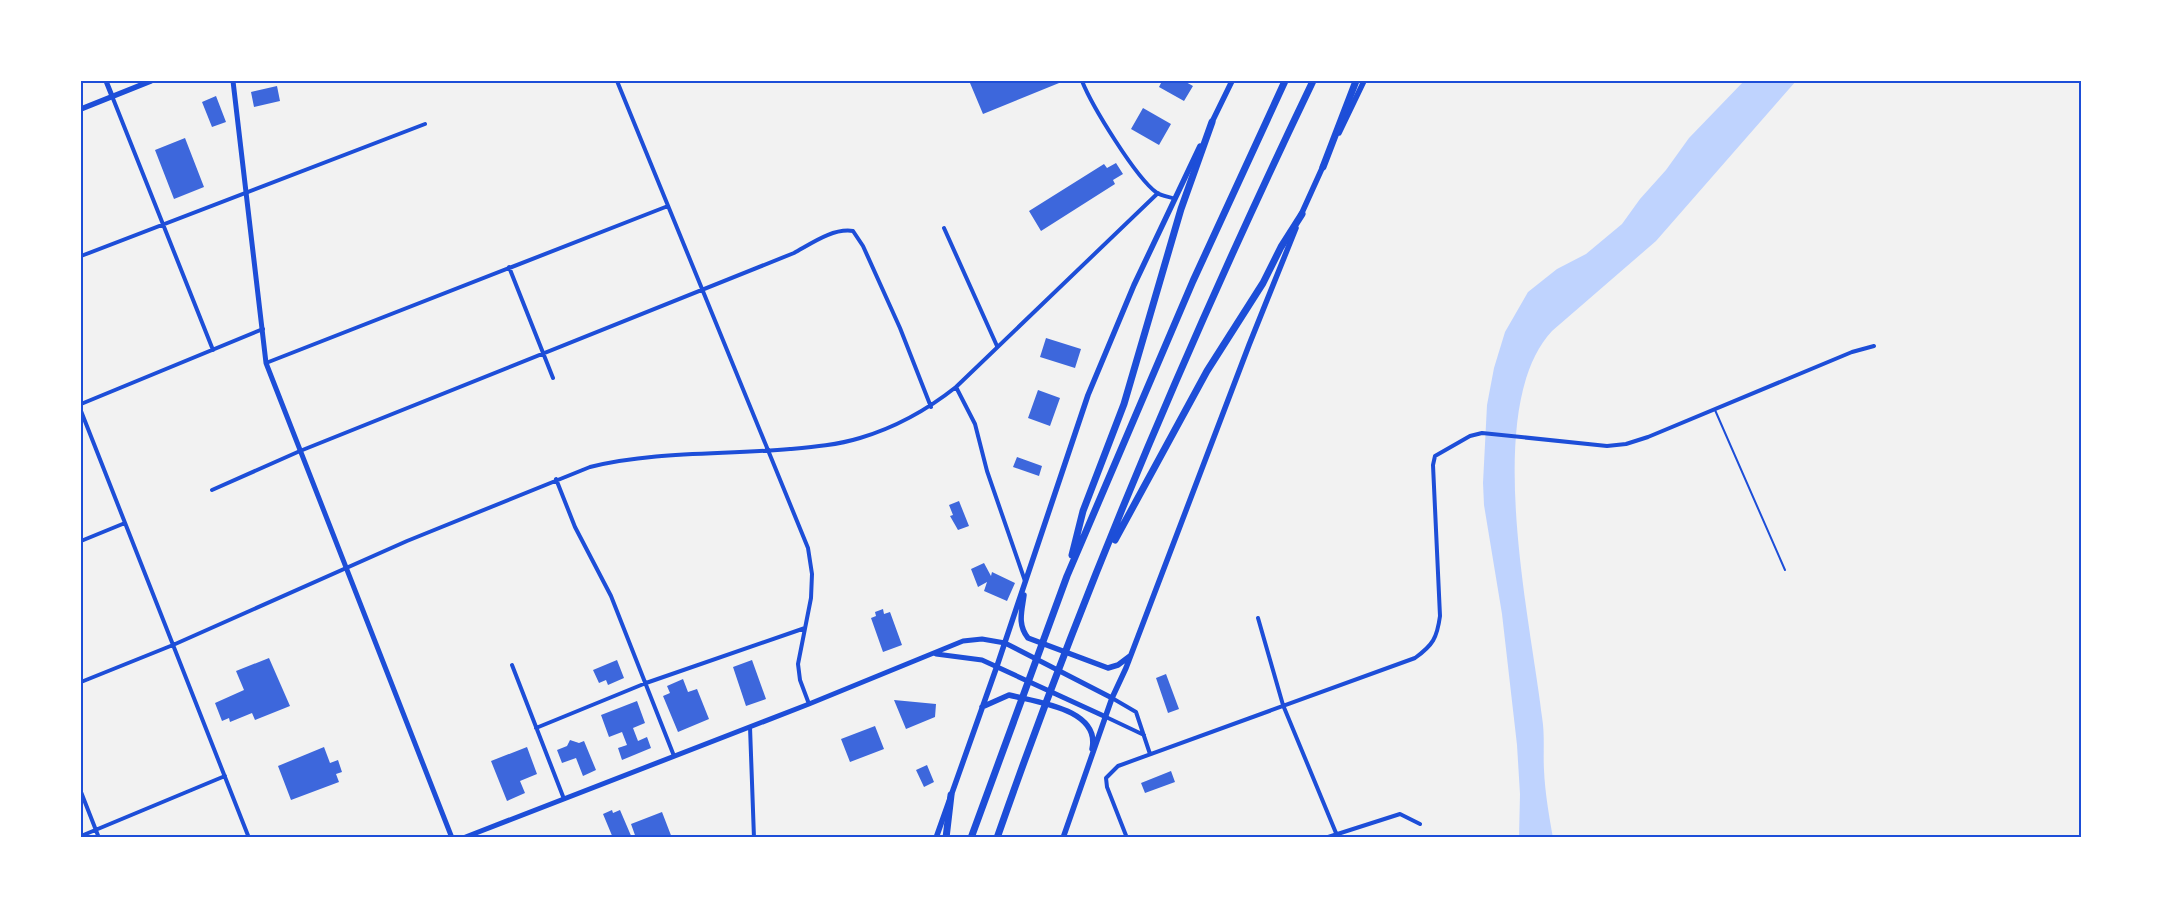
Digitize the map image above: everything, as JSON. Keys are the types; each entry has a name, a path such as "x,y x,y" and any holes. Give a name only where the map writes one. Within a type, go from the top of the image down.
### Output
{"highway":[{"path":"971,838 1067,576 1193,281 1285,81"},
{"path":"997,838 1030,744 1077,622 1200,324 1313,81"},
{"path":"1323,167 1356,81"},
{"path":"1067,576 1083,511 1124,404 1181,209 1212,122"},
{"path":"1097,573 1203,377 1263,283 1281,247 1302,214"},
{"path":"946,838 951,795"}],"main road":[{"path":"81,108 151,81"},
{"path":"936,838 997,666 1070,444 1114,328 1232,81"},
{"path":"1063,838 1112,698 1131,656 1262,310 1302,214 1364,81"},
{"path":"1025,583 1020,622 1028,638 1108,668 1118,665 1131,656"},
{"path":"982,707 1009,694 1075,714 1086,722 1092,732 1093,744 1086,776"}],"street":[{"path":"106,81 213,350"},
{"path":"233,81 266,363 452,838"},
{"path":"617,81 808,548 812,574 811,598 798,664 800,680 809,704"},
{"path":"1082,81 1096,109 1145,181 1158,194 1176,199"},
{"path":"81,256 425,124"},
{"path":"81,682 173,645 408,541 556,480 615,461 826,446 859,439 910,419 931,407 956,387 1158,194"},
{"path":"266,363 668,206"},
{"path":"944,228 997,346"},
{"path":"212,490 300,452 702,291 794,253 844,229 853,231 863,246 900,328 931,407"},
{"path":"509,267 553,378"},
{"path":"81,404 263,330"},
{"path":"1127,838 1107,787 1106,778 1112,770 1282,705 1415,658 1429,648 1438,633 1440,616 1433,465 1435,456 1470,436 1482,434 1607,446 1626,444 1715,410 1852,352 1874,346"},
{"path":"956,387 974,424 987,471 1025,583"},
{"path":"81,411 249,838"},
{"path":"556,480 575,527 611,596 674,756"},
{"path":"81,541 125,523"},
{"path":"1258,618 1282,705 1336,833"},
{"path":"536,728 646,683 805,628"},
{"path":"463,838 809,704 963,641 982,640 1004,644 1136,712 1150,754"},
{"path":"935,654 967,657 997,666 1144,736"},
{"path":"512,665 564,799"},
{"path":"750,727 754,838"},
{"path":"81,836 225,776"},
{"path":"81,792 99,838"},
{"path":"1325,838 1400,814 1420,824"}],"lane":[{"path":"1715,410 1786,570"}],"water":[{"path":"1744,81 1796,81 1656,241 1552,331 1531,365 1519,410 1515,461 1516,516 1543,724 1547,804 1553,838 1519,838 1520,794 1517,745 1502,614 1484,505 1483,483 1487,405 1494,368 1505,332 1528,292 1557,269 1586,254 1622,224 1640,199 1666,170 1689,138"}],"building":[{"path":"974,81 1064,81 983,114 970,83"},
{"path":"1162,81 1184,81 1193,86 1184,101 1159,87"},
{"path":"277,86 280,101 254,107 251,92"},
{"path":"216,96 226,122 212,127 202,102"},
{"path":"1143,108 1171,124 1159,145 1131,129"},
{"path":"185,138 204,187 174,199 155,150"},
{"path":"1116,163 1123,174 1113,180 1115,184 1041,231 1029,211 1104,164 1107,168"},
{"path":"1046,338 1081,349 1075,368 1040,357"},
{"path":"1038,390 1060,398 1050,426 1028,418"},
{"path":"1017,457 1042,466 1039,476 1013,467"},
{"path":"959,501 969,526 958,530 950,516 953,515 949,505"},
{"path":"984,563 991,576 992,572 1015,583 1007,601 984,591 987,582 978,587 971,569"},
{"path":"883,609 884,614 890,612 902,645 883,652 871,618 876,616 875,612"},
{"path":"269,658 290,706 255,720 252,713 230,722 229,718 222,721 215,703 244,690 236,671"},
{"path":"617,660 624,678 608,685 606,680 599,683 593,670"},
{"path":"752,660 766,699 746,706 733,667"},
{"path":"1166,674 1179,709 1168,713 1156,678"},
{"path":"683,679 688,692 697,689 709,719 678,732 663,696 670,693 667,686"},
{"path":"894,700 936,704 935,717 906,729"},
{"path":"637,701 645,723 633,728 638,741 647,737 651,748 622,760 618,748 627,745 622,732 609,737 601,715"},
{"path":"875,726 884,749 850,762 841,739"},
{"path":"570,740 579,743 584,741 596,770 583,776 576,758 562,763 557,750 567,746"},
{"path":"324,747 330,763 338,760 342,772 336,774 339,782 291,800 278,766"},
{"path":"527,747 537,774 520,781 525,793 507,801 491,761"},
{"path":"927,765 934,782 924,787 916,770"},
{"path":"1171,771 1175,782 1145,793 1141,783"},
{"path":"612,810 613,813 620,810 632,838 613,838 603,814"},
{"path":"662,812 672,838 636,838 631,824"}]}
